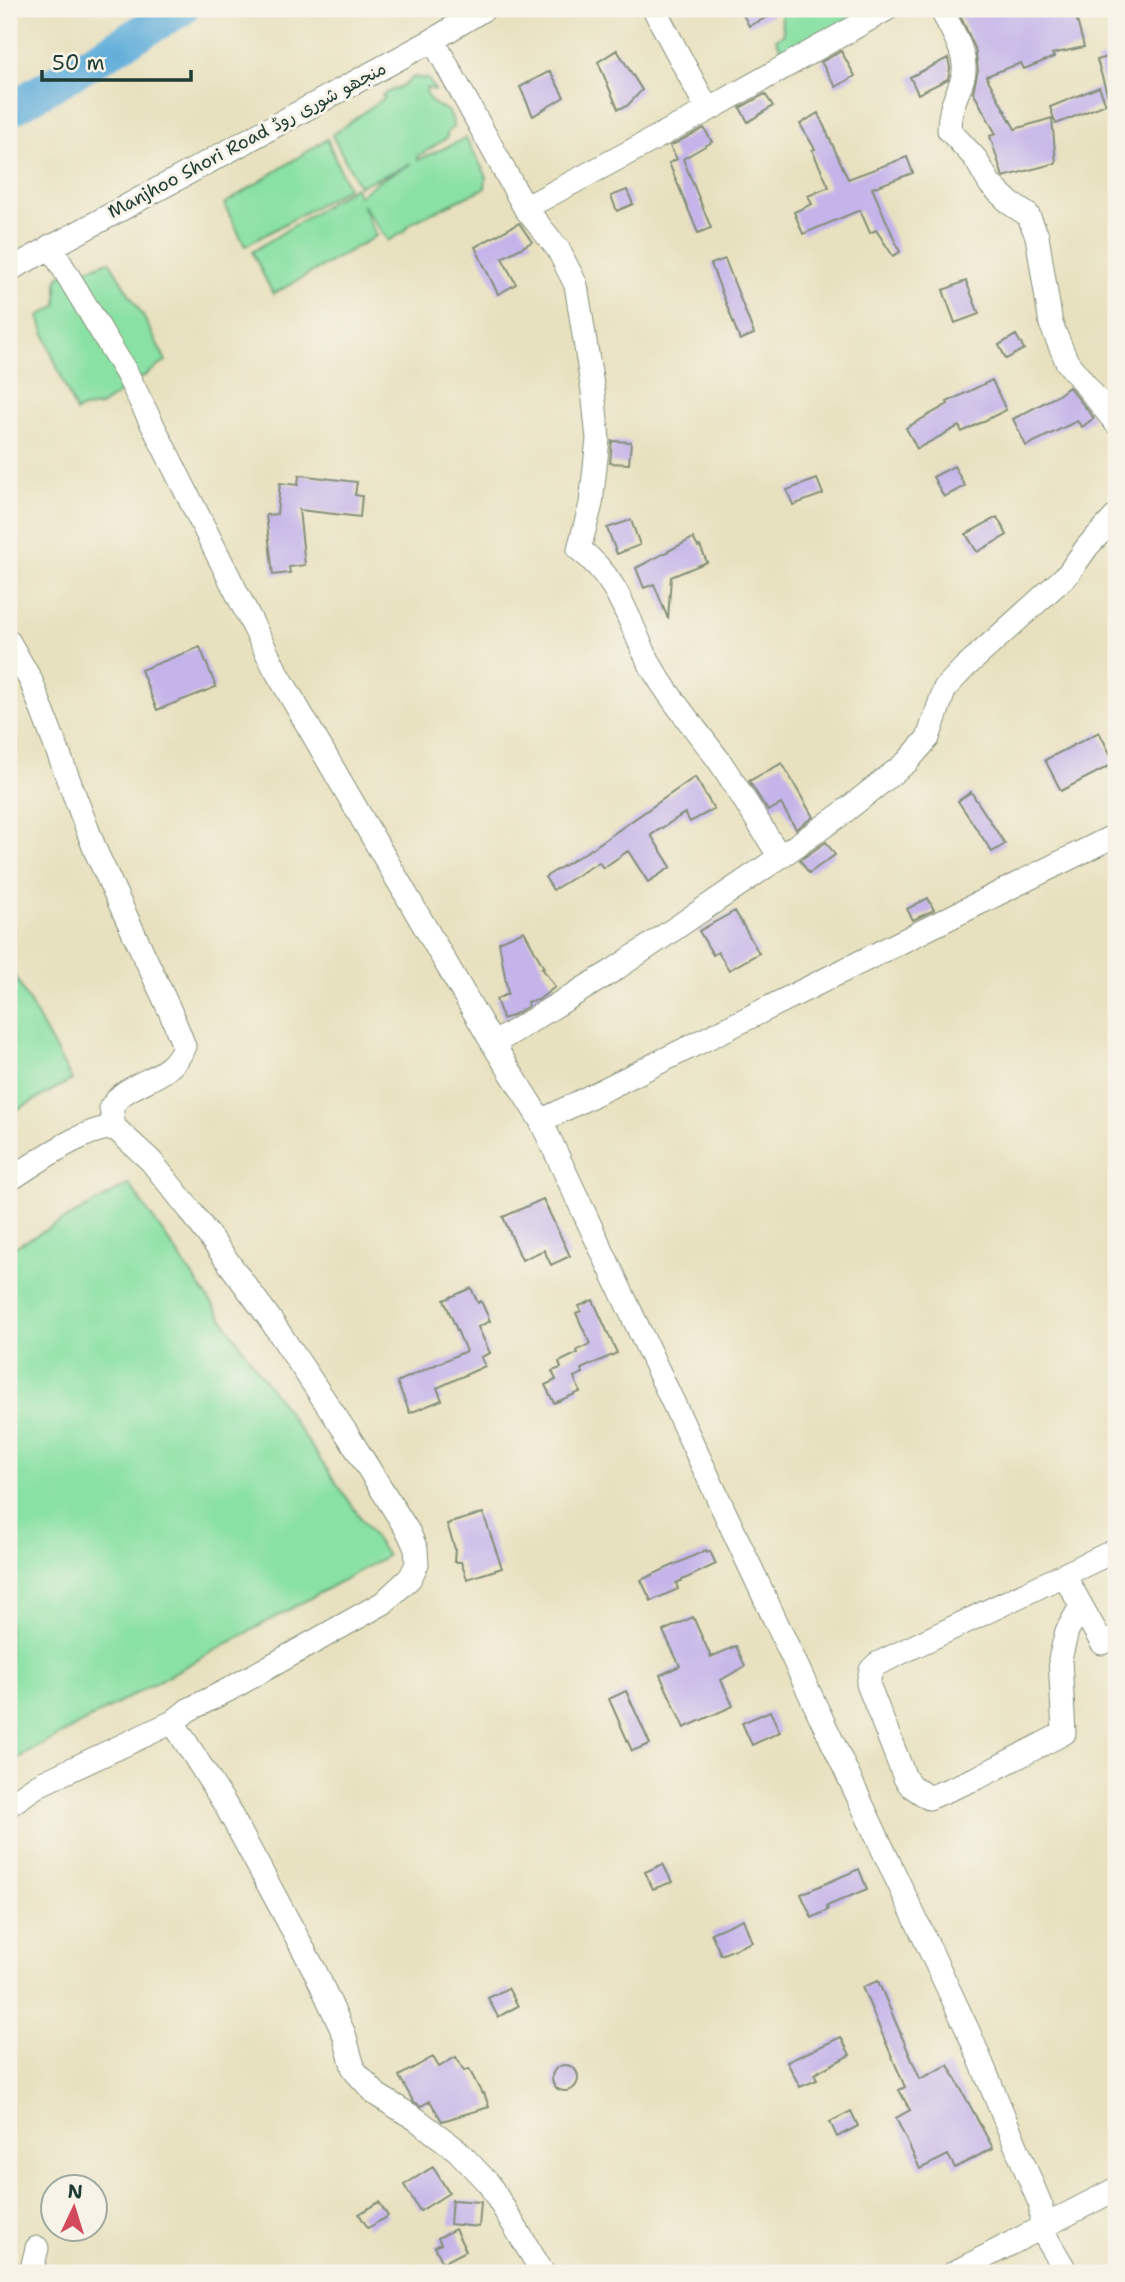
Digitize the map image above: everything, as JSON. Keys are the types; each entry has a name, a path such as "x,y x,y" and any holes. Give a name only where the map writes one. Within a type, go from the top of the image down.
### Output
{"street":[{"name":"Manjhoo Shori Road منجھو شوری روڈ","path":"9,270 433,40 484,9"},
{"path":"654,9 709,110"},
{"path":"525,208 709,110 887,9"},
{"path":"942,9 962,58 964,74 949,111 949,130 975,158 990,184 1011,204 1028,215 1037,236 1051,324 1061,349 1067,362 1116,423"},
{"path":"433,40 525,208 558,249 576,285 598,439 591,505 579,549 593,560 614,586 651,666 721,764 780,857"},
{"path":"50,246 127,374 275,669 493,1044 541,1121 969,2033 1041,2206 1041,2229 1067,2273"},
{"path":"493,1044 614,970 780,857 840,815 907,762 928,738 945,688 1068,574 1087,547 1116,516"},
{"path":"9,642 31,681 96,852 184,1046 179,1059 158,1077 122,1094 111,1107 114,1127 159,1171 270,1319 409,1533 416,1549 418,1564 410,1578 383,1603 188,1710 173,1722 38,1786 9,1805"},
{"path":"541,1121 1116,835"},
{"path":"9,1180 100,1128 114,1127"},
{"path":"1081,1606 1067,1631 1060,1659 1064,1733 1021,1758 929,1798 911,1786 905,1778 868,1684 871,1671 877,1664 1116,1550"},
{"path":"1064,1575 1102,1643 1116,1638"},
{"path":"173,1722 226,1806 315,1971 344,2034 354,2070 377,2095 416,2119 457,2150 489,2184 543,2273"},
{"path":"954,2273 1116,2189"},
{"path":"31,2273 37,2248"}],"green space":[{"path":"780,9 848,9 850,19 822,42 805,39 798,55 783,53 776,39 784,34"},
{"path":"413,77 428,79 435,90 426,88 428,96 435,105 449,113 453,127 447,133 447,138 417,157 418,160 466,138 486,175 485,188 411,223 405,231 388,241 362,204 376,236 273,294 252,252 355,187 359,196 378,181 411,164 359,186 332,135 384,98 382,95 406,84"},
{"path":"327,139 348,188 245,246 224,204"},
{"path":"109,261 144,318 166,361 100,406 83,408 76,412 39,316 57,306 57,281 60,275 77,273"},
{"path":"9,965 72,1080 9,1114"},
{"path":"129,1184 387,1556 9,1763 9,1250"}],"building":[{"path":"740,9 785,9 749,26"},
{"path":"957,9 1074,9 1084,47 1052,54 1054,57 1024,69 1021,63 986,76 1015,129 1052,118 1056,163 1003,177 990,136 996,134 973,92 978,70 975,48"},
{"path":"617,50 642,90 627,106 618,109 598,62"},
{"path":"841,51 855,76 836,87 821,62"},
{"path":"1116,55 1116,110 1112,110 1097,60"},
{"path":"948,58 948,79 918,94 910,77"},
{"path":"550,71 564,97 533,116 520,87"},
{"path":"1099,87 1106,104 1056,124 1050,107"},
{"path":"765,94 773,106 748,122 740,108"},
{"path":"818,113 848,179 907,157 913,173 872,188 900,252 893,256 876,230 870,233 860,210 803,234 794,212 812,204 808,196 829,187 812,150 815,149 800,124"},
{"path":"704,128 712,142 683,159 711,228 698,233 669,163 677,159 670,146"},
{"path":"627,190 633,204 617,211 611,196"},
{"path":"519,223 532,242 502,258 516,284 498,294 475,247"},
{"path":"725,259 754,334 740,340 711,264"},
{"path":"966,281 979,314 955,323 943,290"},
{"path":"1016,335 1024,349 1006,359 999,345"},
{"path":"992,380 1006,410 962,432 959,426 917,449 906,428 948,404 947,402"},
{"path":"1069,387 1094,418 1082,427 1077,421 1026,446 1013,419"},
{"path":"612,441 631,442 629,464 610,463"},
{"path":"954,466 965,486 944,497 933,477"},
{"path":"299,475 357,482 355,495 362,496 360,517 299,510 305,565 289,567 290,573 273,575 266,515 277,514 280,483 298,485"},
{"path":"817,479 823,494 793,505 787,490"},
{"path":"997,517 1007,535 977,552 966,534"},
{"path":"631,520 640,545 617,554 607,528"},
{"path":"693,538 707,562 671,577 668,619 654,584 644,588 636,568"},
{"path":"200,647 216,687 157,710 141,670"},
{"path":"1099,732 1115,763 1061,791 1045,760"},
{"path":"782,763 813,817 796,829 781,804 768,811 749,781"},
{"path":"695,777 714,809 690,822 685,813 651,835 671,867 648,882 628,851 603,868 599,862 553,890 545,877 593,848"},
{"path":"971,792 1005,844 992,852 958,801"},
{"path":"826,842 835,855 809,873 800,860"},
{"path":"928,898 934,910 913,920 907,909"},
{"path":"735,911 759,953 729,970 718,952 713,955 699,931"},
{"path":"524,931 542,968 555,987 538,1000 527,1002 528,1006 503,1019 496,999 508,994 499,942"},
{"path":"543,1199 570,1256 551,1265 544,1250 522,1260 503,1217"},
{"path":"471,1288 478,1303 481,1301 490,1321 478,1327 490,1353 481,1357 485,1366 437,1388 442,1400 410,1413 397,1382 466,1351 444,1300"},
{"path":"593,1300 617,1353 581,1369 583,1373 574,1377 580,1392 554,1403 545,1385 556,1380 552,1371 561,1368 559,1362 590,1344 576,1313 581,1311 579,1306"},
{"path":"483,1513 502,1568 467,1579 461,1562 454,1562 455,1549 447,1524"},
{"path":"706,1550 710,1551 716,1564 676,1583 678,1589 651,1601 641,1580"},
{"path":"693,1617 711,1657 736,1646 745,1666 721,1680 733,1706 684,1728 660,1675 680,1666 663,1631"},
{"path":"626,1691 650,1744 632,1751 609,1699"},
{"path":"770,1711 780,1732 752,1745 742,1723"},
{"path":"663,1864 672,1882 653,1889 645,1872"},
{"path":"859,1869 867,1889 827,1906 828,1910 812,1918 801,1894"},
{"path":"743,1919 752,1942 721,1955 711,1933"},
{"path":"878,1981 920,2079 948,2065 993,2148 955,2168 948,2155 920,2169 896,2118 910,2110 899,2090 905,2087 862,1987"},
{"path":"508,1988 518,2006 498,2017 488,1998"},
{"path":"841,2037 850,2055 814,2074 817,2080 800,2087 787,2062"},
{"path":"433,2057 439,2067 456,2057 464,2071 469,2069 489,2107 442,2121 430,2101 421,2106 413,2101 399,2076"},
{"path":"565,2065 574,2069 578,2078 574,2087 565,2091 556,2087 552,2078 556,2069"},
{"path":"851,2111 858,2126 837,2137 830,2122"},
{"path":"433,2167 449,2193 420,2211 404,2185"},
{"path":"452,2200 481,2202 479,2227 450,2224"},
{"path":"379,2202 388,2216 368,2228 359,2214"},
{"path":"455,2229 466,2251 443,2263 435,2247 441,2244 438,2238"}],"waterway":[{"path":"9,110 181,9"}]}
